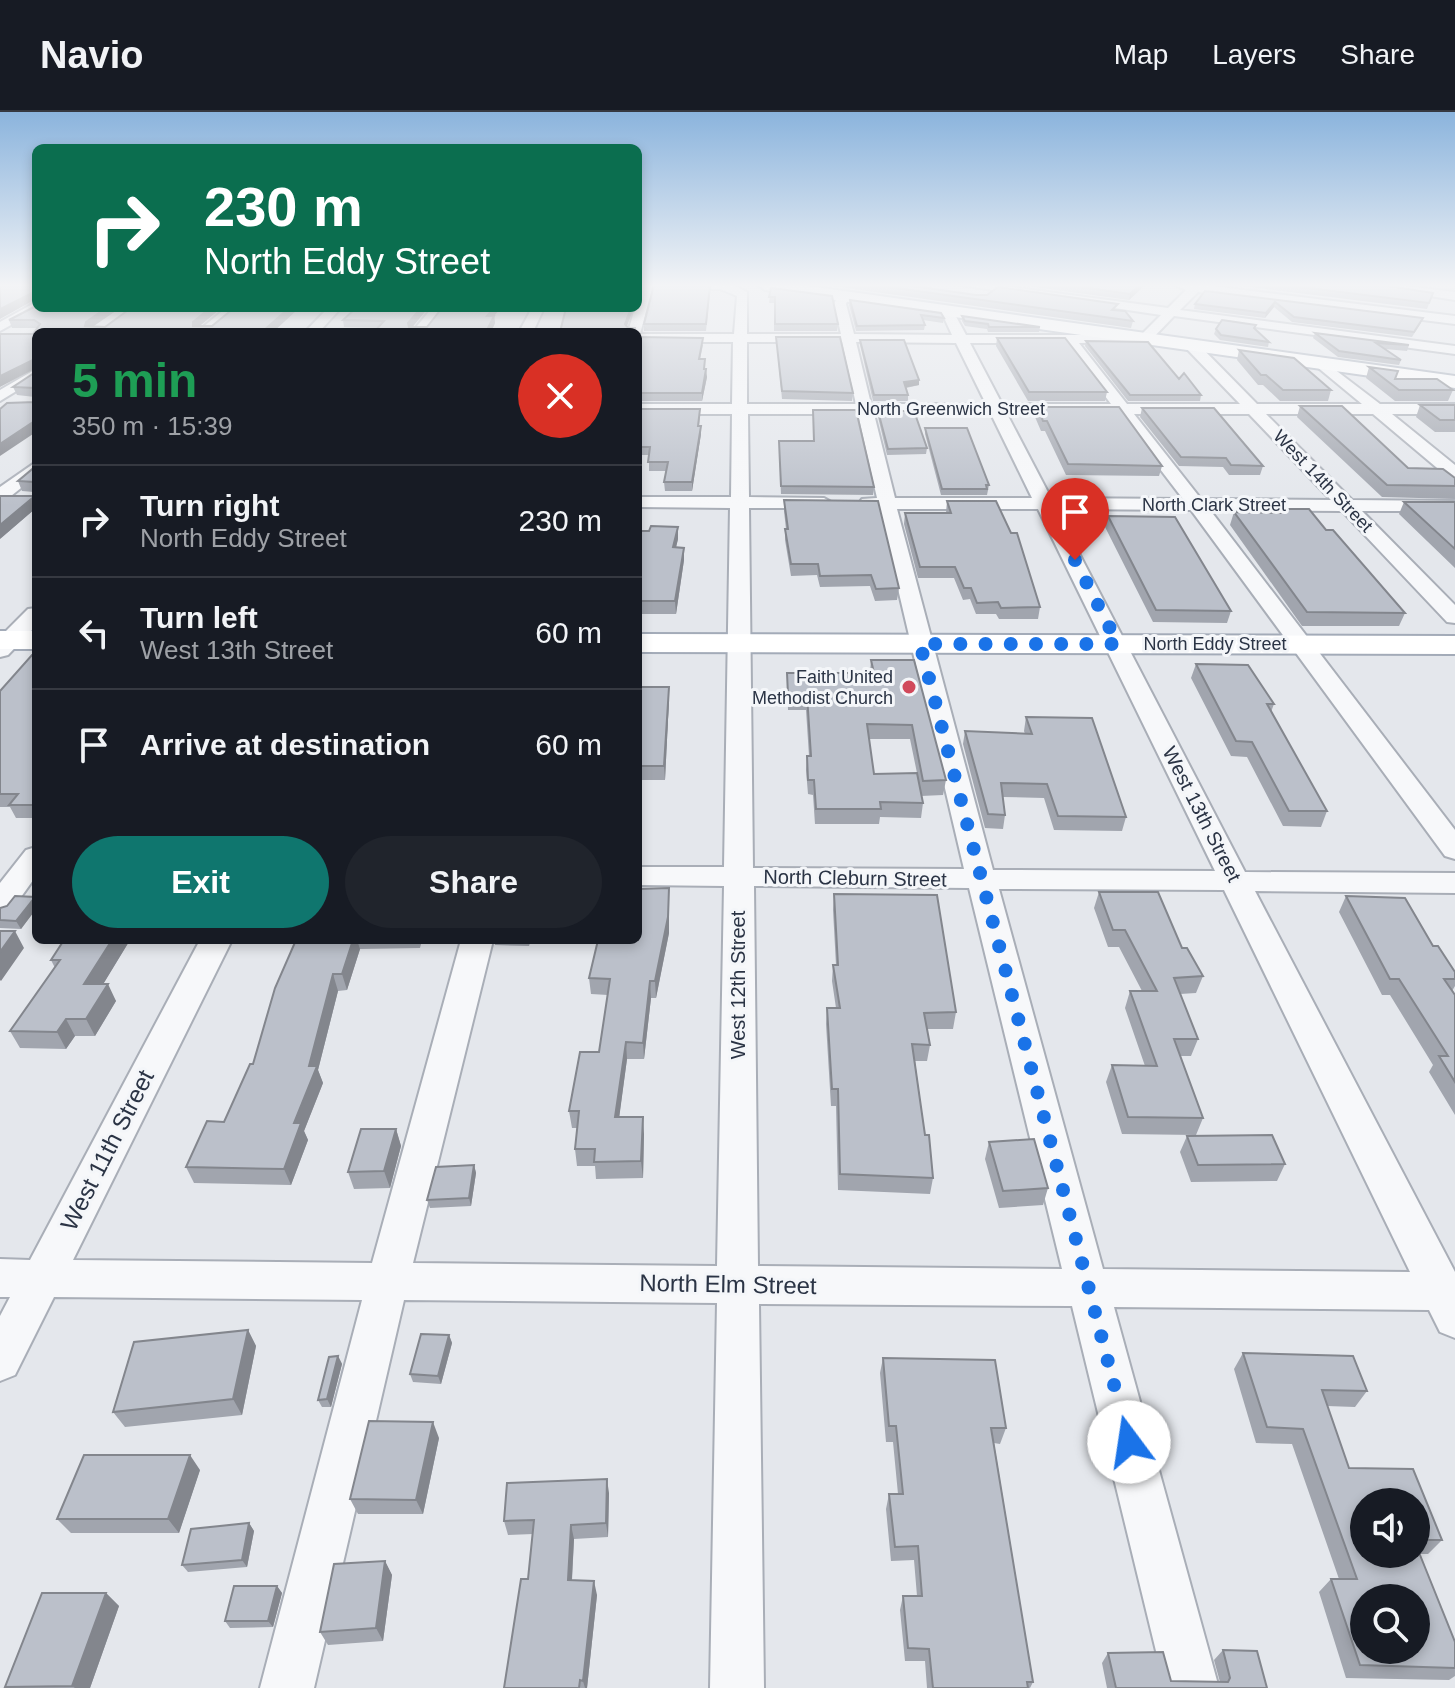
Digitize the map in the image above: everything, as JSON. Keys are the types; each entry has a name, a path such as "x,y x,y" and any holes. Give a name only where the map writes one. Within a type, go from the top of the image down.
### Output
{"main road":[{"path":"1289,359 1455,382"},
{"name":"North Eddy Street","path":"642,643 1455,645"}],"street":[{"name":"West 12th Street","path":"737,1688 740,359"},
{"path":"853,359 920,644 1192,1688"},
{"name":"West 13th Street","path":"972,359 1450,1300"},
{"path":"1084,359 1303,644 1455,850"},
{"name":"West 14th Street","path":"1204,359 1455,617"},
{"path":"1431,378 1437,359"},
{"path":"1321,363 1455,474"},
{"path":"0,397 32,376"},
{"path":"0,404 24,404"},
{"name":"North Greenwich Street","path":"642,409 1455,409"},
{"path":"0,498 32,470"},
{"path":"0,498 24,499"},
{"name":"North Clark Street","path":"642,502 1455,506"},
{"path":"11,642 32,618"},
{"path":"0,904 25,864"},
{"name":"North Cleburn Street","path":"642,876 1455,883"},
{"name":"West 11th Street","path":"0,1360 214,944"},
{"path":"287,1688 476,944"},
{"name":"North Elm Street","path":"0,1278 1090,1287 1450,1300"}],"building":[{"path":"0,359 32,359 32,360 0,376"},
{"path":"642,359 705,359 702,393 642,393"},
{"path":"778,359 845,359 853,393 782,391"},
{"path":"865,359 911,359 919,380 904,382 908,395 874,395"},
{"path":"1009,359 1081,359 1107,392 1029,392"},
{"path":"1100,359 1162,359 1179,379 1184,373 1201,395 1130,395"},
{"path":"1247,359 1295,359 1331,390 1283,390 1266,375 1261,375"},
{"path":"1369,367 1398,371 1395,379 1437,379 1453,390 1399,390"},
{"path":"32,374 32,388 13,387"},
{"path":"32,402 32,423 0,444 0,409 7,403"},
{"path":"1420,405 1455,405 1455,420 1440,420"},
{"path":"1300,406 1342,406 1408,468 1443,469 1455,478 1455,486 1387,485"},
{"path":"1037,407 1119,407 1162,466 1068,464"},
{"path":"1142,408 1214,408 1263,466 1231,465 1226,458 1181,457"},
{"path":"642,409 700,409 698,426 701,426 692,482 664,482 668,462 648,462 650,447 642,447"},
{"path":"813,410 856,410 874,487 781,486 779,441 814,441"},
{"path":"878,411 914,411 927,448 888,449"},
{"path":"925,428 967,428 989,485 986,485 987,489 942,489"},
{"path":"32,469 32,482 18,481"},
{"path":"0,496 32,496 32,498 0,525"},
{"path":"784,500 878,501 899,588 876,589 871,575 820,576 818,564 791,564"},
{"path":"947,501 996,501 1011,533 1017,533 1040,607 1001,608 998,602 977,603 971,588 964,588 955,567 920,567 905,513 951,513"},
{"path":"1404,502 1455,502 1455,549"},
{"path":"1279,509 1309,509 1326,530 1333,530 1405,613 1307,612 1234,512 1282,513"},
{"path":"1108,516 1175,517 1231,611 1156,610"},
{"path":"651,526 678,527 673,547 684,548 675,601 642,601 642,531 649,531"},
{"path":"32,655 32,805 9,805 18,794 0,794 0,691"},
{"path":"871,660 914,660 946,780 923,781 912,725 867,724 874,774 917,773 923,803 880,802 881,809 816,809 814,780 808,780 807,756 811,756 807,695 788,695 787,673 874,673"},
{"path":"1196,664 1248,665 1274,704 1267,704 1327,811 1289,811 1252,742 1236,741"},
{"path":"642,687 669,687 664,766 642,766"},
{"path":"1026,717 1092,718 1126,817 1058,816 1047,784 1001,783 1005,815 988,814 965,731 1032,734"},
{"path":"669,888 668,917 655,981 650,981 643,1043 626,1042 615,1117 643,1117 641,1161 594,1162 595,1149 575,1149 579,1111 569,1111 580,1052 599,1052 610,979 589,978 597,944 642,944 642,889"},
{"path":"1099,892 1158,892 1182,948 1187,948 1203,976 1174,978 1198,1039 1174,1039 1203,1118 1128,1117 1112,1065 1157,1066 1130,991 1157,991 1125,930 1113,930"},
{"path":"834,894 937,895 956,1012 924,1013 930,1045 912,1044 925,1135 929,1135 933,1178 840,1174 838,1089 832,1089 827,1008 840,1008 833,965 838,965"},
{"path":"15,896 32,897 16,921 0,920 0,908 7,906"},
{"path":"1346,896 1405,898 1433,946 1438,946 1455,972 1455,979 1444,979 1455,995 1455,1082 1439,1056 1448,1056 1399,979 1390,979"},
{"path":"0,931 15,931 0,952"},
{"path":"61,944 109,944 84,984 108,984 86,1019 66,1019 57,1032 10,1031 60,960 51,960"},
{"path":"294,944 352,944 342,974 333,974 309,1066 317,1066 294,1123 301,1123 284,1169 186,1167 207,1121 224,1122 250,1064 253,1064 275,988"},
{"path":"361,1129 396,1129 384,1171 348,1172"},
{"path":"1272,1135 1285,1164 1198,1165 1187,1136"},
{"path":"1034,1139 1048,1188 1003,1191 989,1142"},
{"path":"474,1165 469,1198 427,1200 436,1167"},
{"path":"248,1330 233,1399 113,1412 134,1342"},
{"path":"421,1334 449,1335 438,1376 410,1374"},
{"path":"1243,1353 1353,1356 1367,1391 1322,1390 1349,1468 1413,1469 1421,1488 1350,1488 1350,1560 1303,1429 1267,1427"},
{"path":"338,1356 327,1399 318,1400 329,1357"},
{"path":"883,1358 995,1360 1006,1428 991,1428 1033,1682 1027,1682 1028,1688 933,1688 929,1649 908,1648 903,1596 922,1596 918,1546 895,1547 889,1494 903,1494 896,1426 889,1426"},
{"path":"369,1421 433,1422 416,1500 350,1499"},
{"path":"84,1455 190,1455 168,1519 57,1519"},
{"path":"607,1479 606,1523 571,1525 568,1580 594,1581 583,1681 580,1680 579,1688 504,1688 521,1579 528,1579 534,1520 504,1521 507,1483"},
{"path":"1430,1511 1442,1540 1430,1540"},
{"path":"249,1523 242,1560 182,1565 191,1529"},
{"path":"385,1561 376,1628 320,1632 334,1564"},
{"path":"1353,1568 1425,1568 1455,1642 1455,1668 1360,1665 1430,1664 1430,1584 1350,1584 1350,1635 1331,1579 1357,1579"},
{"path":"234,1586 277,1586 268,1621 225,1621"},
{"path":"42,1593 106,1593 72,1686 5,1687"},
{"path":"1223,1650 1257,1651 1267,1688 1116,1688 1108,1653 1163,1652 1171,1681 1228,1682 1230,1678"}],"place":[{"name":"Faith United Methodist Church","path":"909,687"}],"route":[{"path":"1075,560 1118,644 920,644 1129,1442"}]}
